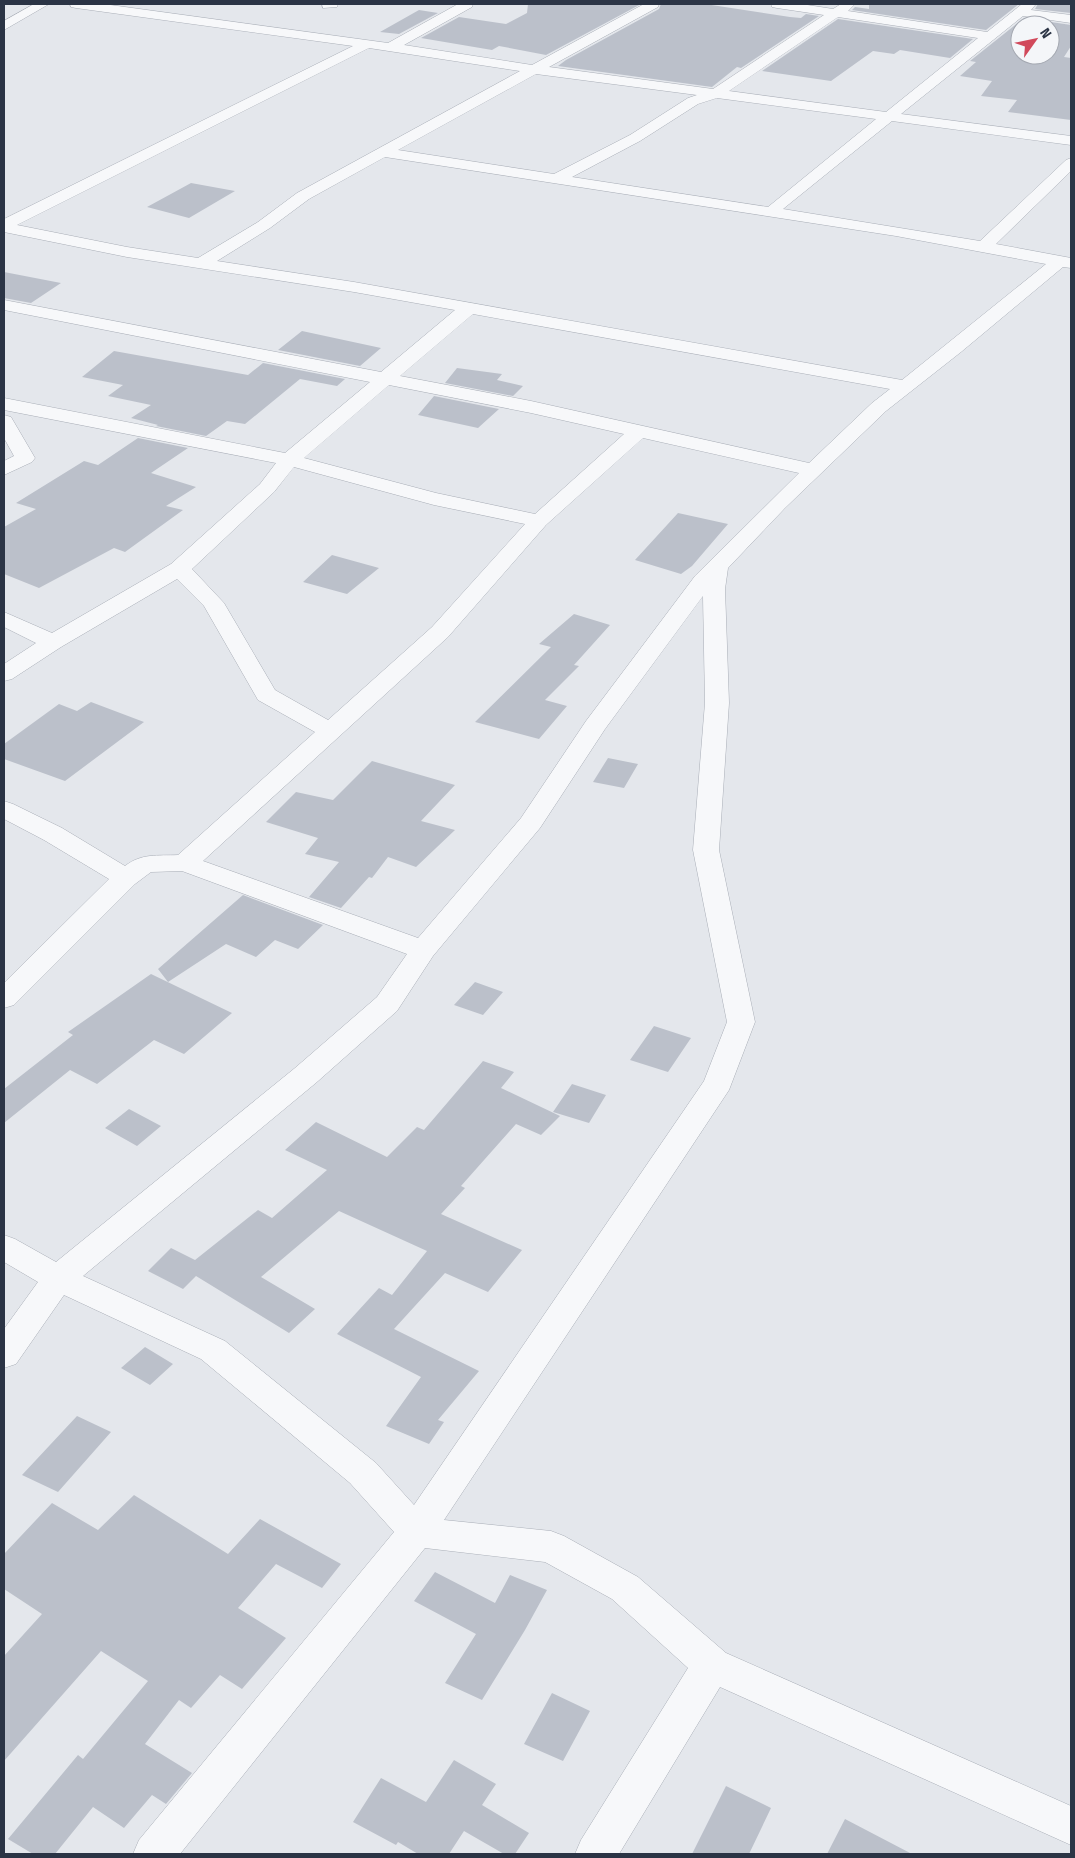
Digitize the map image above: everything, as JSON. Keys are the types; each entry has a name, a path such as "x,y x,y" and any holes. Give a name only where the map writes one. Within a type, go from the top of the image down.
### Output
{"street":[{"path":"4,26 43,4"},
{"path":"76,4 390,47 533,69 1071,141"},
{"path":"129,11 146,4"},
{"path":"390,47 466,4"},
{"path":"201,264 264,225 303,196 653,4"},
{"path":"778,4 989,36"},
{"path":"554,180 635,138 692,101 715,94 849,4"},
{"path":"772,212 778,205 887,117 1025,8 1071,19"},
{"path":"4,226 367,44"},
{"path":"381,152 896,231 1066,262"},
{"path":"984,247 1071,163"},
{"path":"4,226 128,252 354,287 906,386"},
{"path":"4,1355 58,1278 306,1075 387,1004 423,950 531,823 595,726 703,581 879,407 1066,262"},
{"path":"4,305 386,378 814,470"},
{"path":"4,674 53,642 179,569 266,488 289,460 469,308"},
{"path":"4,404 289,460 434,499 539,520"},
{"path":"4,421 25,458 4,469"},
{"path":"185,863 440,632 539,520 639,431"},
{"path":"154,1854 416,1532 718,1083 741,1022 706,850 718,703 714,589 717,567"},
{"path":"179,569 213,603 266,695 330,731"},
{"path":"4,618 53,642"},
{"path":"4,809 53,834 126,878"},
{"path":"4,999 126,878 144,864 185,863 423,950"},
{"path":"4,1247 58,1278 213,1350 363,1474 416,1532 551,1547 625,1588 712,1665 1071,1826"},
{"path":"596,1854 712,1665"}],"building":[{"path":"528,4 641,4 546,55 499,46 492,50 421,38 459,17 506,24 527,13"},
{"path":"661,4 705,4 801,18 806,14 819,16 741,68 737,67 712,87 558,66 659,9"},
{"path":"869,4 1019,4 986,30 852,10 855,7 869,9"},
{"path":"1038,4 1071,4 1071,13 1035,9"},
{"path":"419,10 438,13 399,34 380,32"},
{"path":"838,19 973,39 950,58 900,50 894,54 873,51 831,81 762,71"},
{"path":"1060,23 1071,25 1071,46 1064,57 1071,58 1071,120 1008,112 1017,100 981,96 992,81 960,76 976,62 970,61 1010,29 1010,65 1060,65"},
{"path":"191,183 235,191 189,218 147,207"},
{"path":"4,272 61,283 31,303 4,298"},
{"path":"302,331 381,348 360,366 278,350"},
{"path":"114,351 248,375 263,363 345,379 337,386 300,379 245,424 227,421 206,436 156,426 158,425 131,418 151,405 108,396 123,385 82,377"},
{"path":"457,368 502,374 497,380 523,386 513,396 445,383"},
{"path":"434,396 499,409 478,428 418,415"},
{"path":"138,438 188,448 151,473 196,487 166,506 183,510 125,552 114,548 39,588 4,574 4,527 36,509 16,503 84,461 98,465"},
{"path":"678,513 728,524 692,566 681,574 635,560"},
{"path":"332,555 379,568 347,594 303,582"},
{"path":"574,614 610,625 574,665 579,666 545,700 567,706 539,739 475,722 551,647 539,644"},
{"path":"91,702 144,722 65,781 4,759 4,744 59,704 77,711"},
{"path":"608,758 638,764 624,788 593,782"},
{"path":"372,761 455,785 421,821 455,830 416,867 388,857 372,878 369,877 341,908 309,897 339,862 305,854 318,838 266,822 296,792 333,800"},
{"path":"243,895 323,925 298,949 275,940 256,957 226,944 168,982 158,969"},
{"path":"151,974 232,1013 184,1054 154,1040 97,1084 70,1070 4,1123 4,1089 73,1035 68,1032"},
{"path":"475,982 503,992 483,1015 454,1005"},
{"path":"654,1026 691,1038 668,1072 630,1060"},
{"path":"483,1061 514,1072 501,1088 560,1116 541,1135 516,1124 461,1186 465,1188 441,1214 522,1250 488,1292 445,1273 394,1329 479,1371 438,1420 444,1422 429,1444 386,1426 421,1377 337,1334 379,1288 392,1295 427,1251 339,1211 261,1277 315,1309 289,1333 196,1276 183,1289 148,1271 171,1248 195,1260 258,1210 272,1218 327,1170 285,1150 316,1122 387,1157 417,1127 424,1130"},
{"path":"572,1084 606,1095 589,1123 553,1112"},
{"path":"129,1109 161,1126 137,1146 105,1128"},
{"path":"145,1347 173,1364 150,1385 121,1368"},
{"path":"77,1416 111,1432 58,1492 22,1475"},
{"path":"134,1495 228,1554 260,1519 341,1564 322,1588 276,1564 238,1608 286,1638 242,1689 220,1675 191,1708 179,1700 145,1744 192,1773 166,1804 152,1795 124,1828 93,1807 55,1854 33,1854 8,1839 78,1755 83,1759 148,1681 101,1651 4,1761 4,1656 42,1614 4,1589 4,1554 52,1503 98,1530"},
{"path":"435,1572 495,1603 510,1575 547,1590 482,1700 445,1683 476,1634 414,1601"},
{"path":"552,1693 590,1711 563,1761 524,1744"},
{"path":"454,1760 496,1784 482,1805 529,1833 515,1854 504,1854 464,1831 449,1854 418,1854 398,1842 396,1845 353,1822 381,1778 426,1802"},
{"path":"726,1786 771,1808 749,1854 692,1854"},
{"path":"845,1819 912,1854 827,1854"}]}
